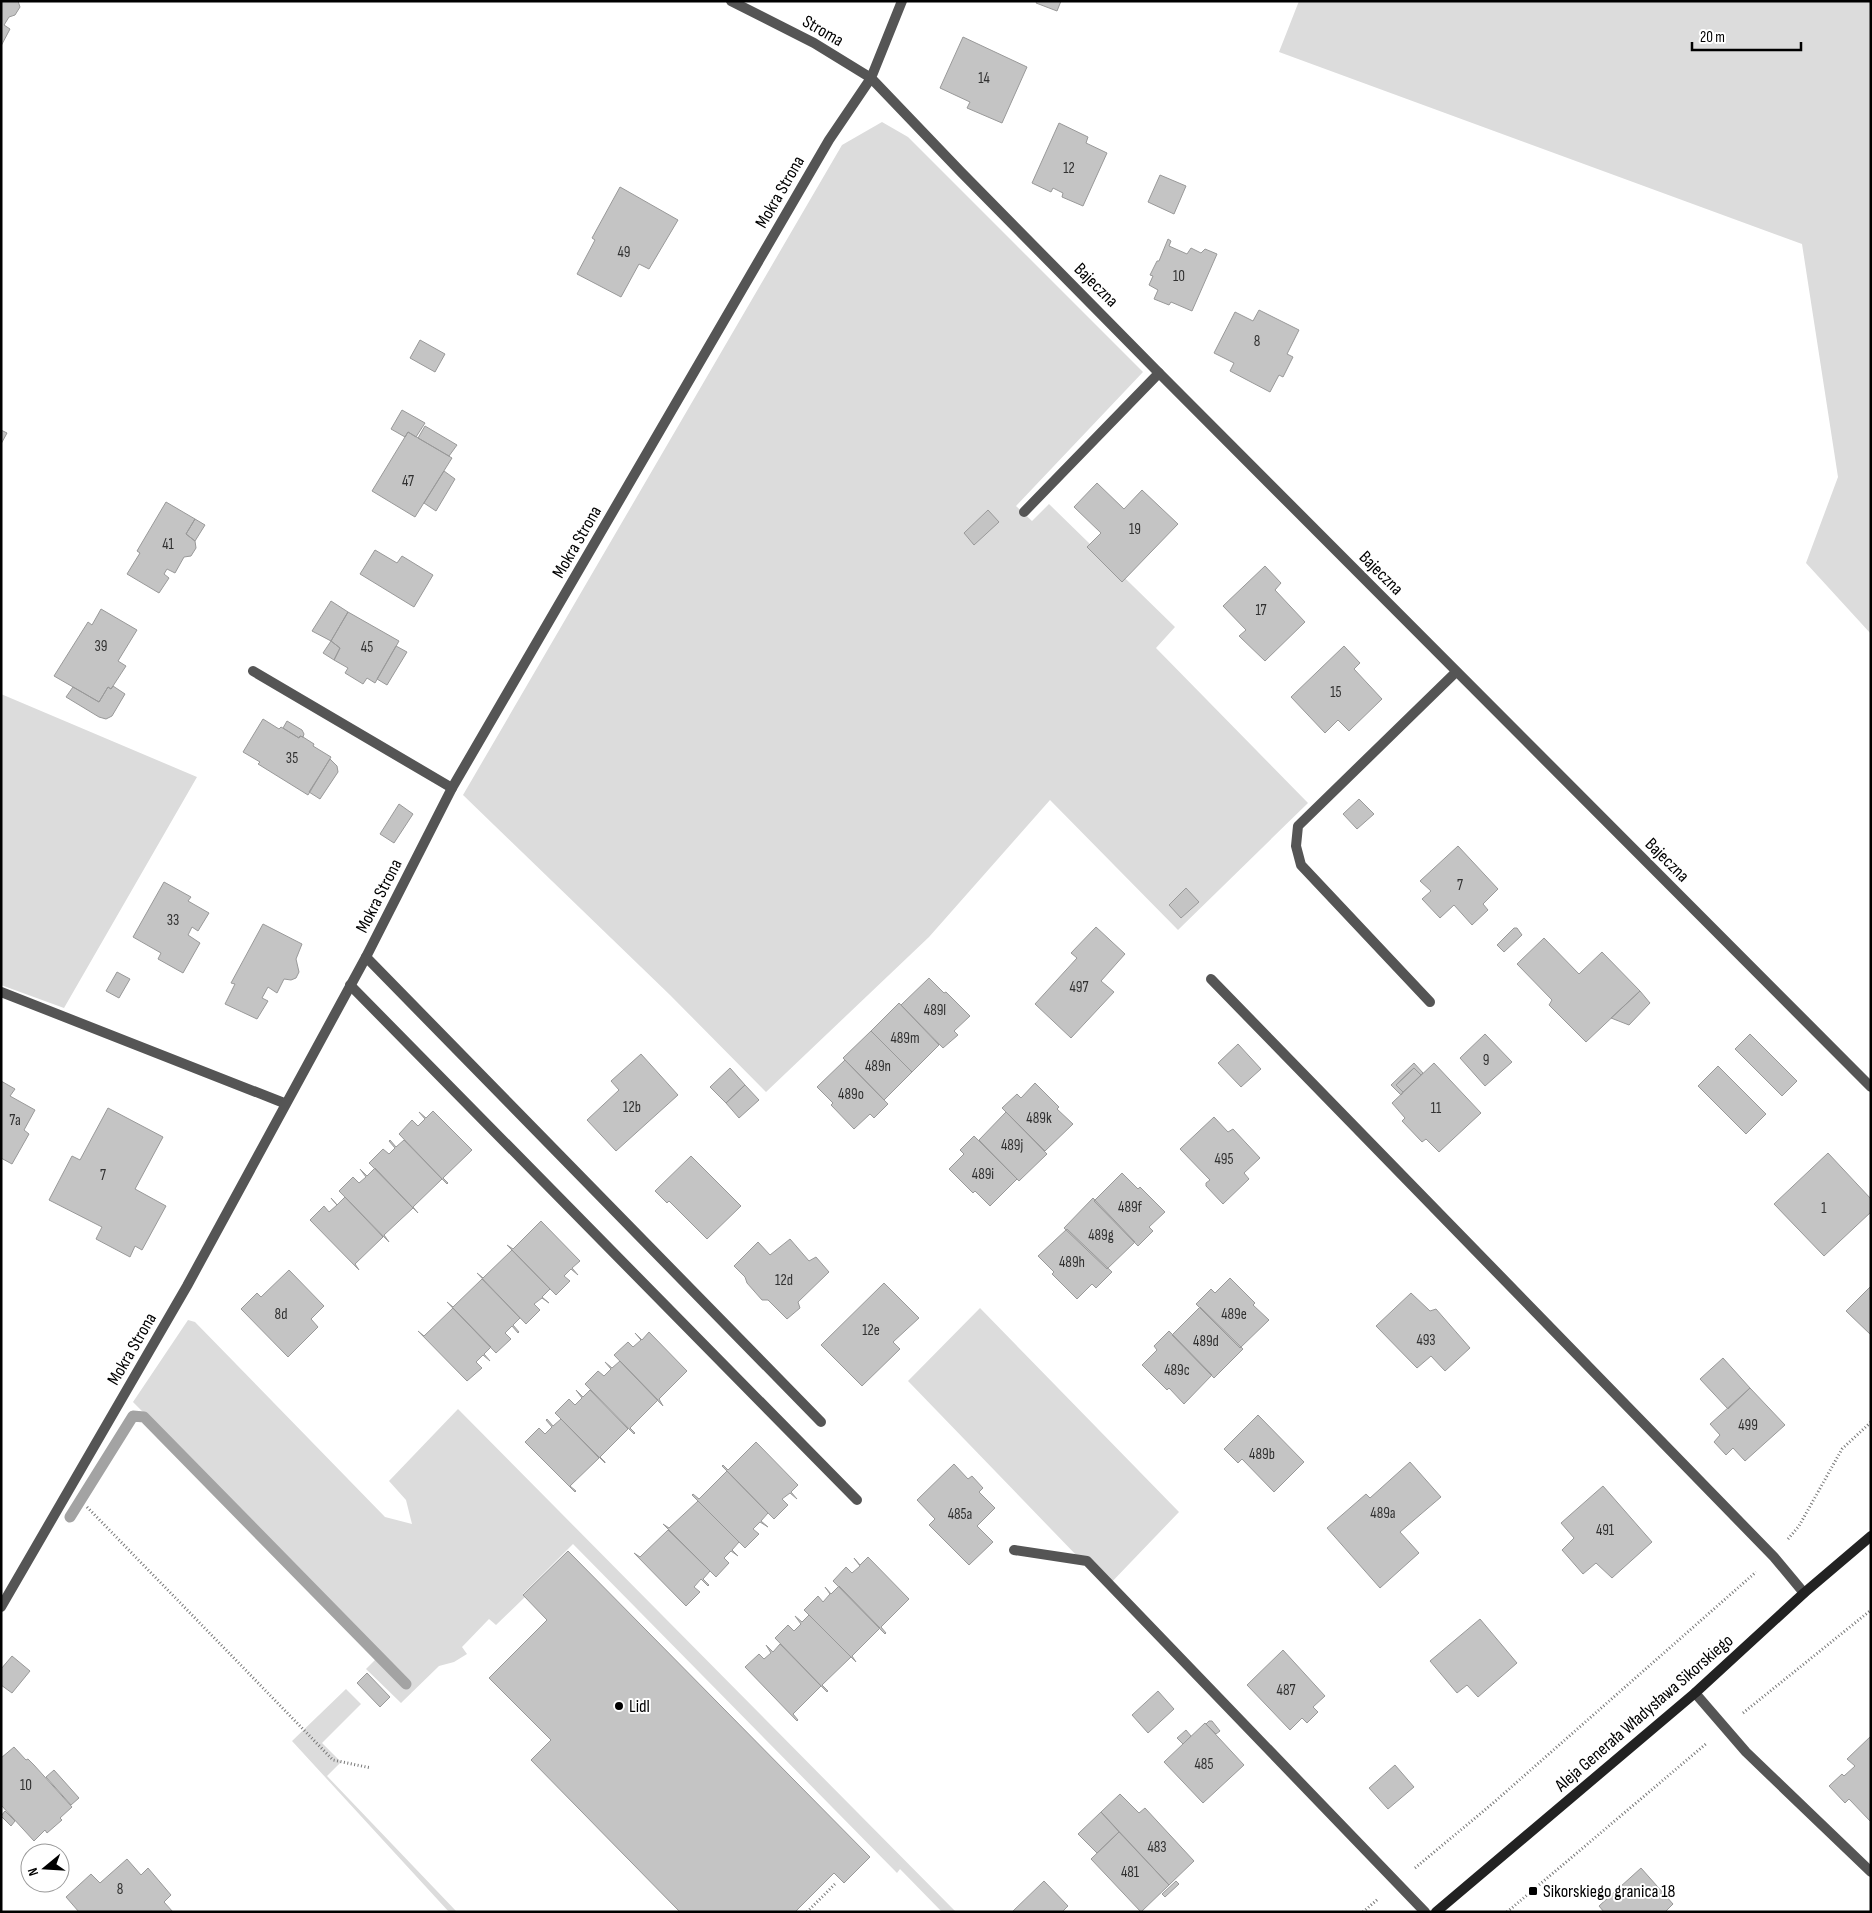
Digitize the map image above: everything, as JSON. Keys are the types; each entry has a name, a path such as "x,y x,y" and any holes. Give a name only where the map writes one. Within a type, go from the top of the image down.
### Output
{"main road":[{"name":"Aleja Generała Władysława Sikorskiego","path":"1436,1912 1696,1693 1804,1593 1871,1536"}],"street":[{"name":"Stroma","path":"731,1 814,43 871,78"},
{"name":"Mokra Strona","path":"1,1607 186,1286 284,1103 366,957 452,788 830,140 871,78 902,1"},
{"name":"Bajeczna","path":"871,78 1159,373 1871,1087"},
{"path":"1024,512 1159,373"},
{"path":"253,671 452,788"},
{"path":"1430,1002 1301,866 1296,846 1298,826 1456,672"},
{"path":"366,957 821,1422"},
{"path":"1211,979 1774,1557 1804,1593"},
{"path":"350,985 857,1500"},
{"path":"1,992 284,1103"},
{"path":"1014,1550 1087,1561 1424,1912"},
{"path":"1696,1693 1746,1752 1871,1872"}],"path":[{"path":"1363,1912 1492,1804 1774,1557 1799,1526 1842,1449 1871,1422"},
{"path":"70,1490 333,1760 371,1768"},
{"path":"1507,1912 1724,1728 1871,1610"},
{"path":"807,1912 835,1884"}],"shaded area":[{"path":"1299,1 1871,1 1871,634 1806,563 1838,477 1802,244 1279,52"},
{"path":"882,122 908,137 1143,372 1016,506 1032,521 1049,504 1175,627 1156,648 1308,803 1178,930 1050,800 929,937 766,1092 670,995 463,795 842,145"},
{"path":"1,694 197,777 64,1008 1,985"},
{"path":"980,1308 1179,1512 1107,1587 908,1381"},
{"path":"188,1320 195,1322 385,1517 412,1524 406,1500 389,1481 458,1409 956,1912 942,1912 900,1869 897,1873 573,1544 523,1594 525,1597 496,1625 489,1619 462,1647 467,1654 454,1662 439,1666 401,1703 366,1669 382,1653 133,1402"},
{"path":"346,1689 361,1704 322,1743 341,1762 327,1776 457,1912 449,1912 292,1741"}],"building":[{"path":"1,1 18,1 20,7 15,15 9,17 4,25 10,29 1,46"},
{"path":"1037,1 1061,1 1057,11 1036,3"},
{"path":"963,37 1027,67 1002,123 967,108 970,102 940,88"},
{"path":"1059,123 1088,137 1086,143 1107,153 1083,206 1062,197 1063,193 1053,188 1051,192 1032,183"},
{"path":"1160,175 1186,186 1174,214 1148,202"},
{"path":"620,187 678,220 649,269 639,264 621,297 577,274 595,240 592,238"},
{"path":"1168,239 1171,241 1169,246 1187,254 1191,248 1201,253 1205,249 1217,254 1192,311 1171,302 1169,305 1154,299 1158,290 1149,285 1153,276 1150,275 1157,261 1159,261"},
{"path":"1259,310 1299,330 1287,354 1293,357 1283,377 1279,375 1270,392 1230,371 1234,363 1214,353 1235,312 1253,321"},
{"path":"420,340 445,354 435,372 410,358"},
{"path":"402,410 425,423 416,437 408,432 405,437 391,429"},
{"path":"425,426 457,445 449,456 418,438"},
{"path":"1,430 7,433 1,444"},
{"path":"408,432 452,458 415,517 372,491"},
{"path":"444,471 455,479 436,511 424,503"},
{"path":"1097,483 1124,509 1142,490 1178,524 1122,582 1087,547 1101,533 1074,507"},
{"path":"166,502 195,519 186,534 195,541 196,548 191,556 184,557 175,573 167,569 164,574 169,578 159,593 127,574 140,553 137,551"},
{"path":"988,510 999,522 974,545 964,533"},
{"path":"195,519 205,525 195,541 186,534"},
{"path":"375,550 397,563 402,556 433,575 414,607 360,574"},
{"path":"1265,566 1281,583 1275,590 1305,622 1265,661 1239,636 1246,630 1223,606"},
{"path":"331,601 348,612 331,641 312,631"},
{"path":"101,609 137,630 118,661 126,666 111,689 108,687 99,702 54,676 88,622 92,625"},
{"path":"348,612 399,641 375,683 367,678 363,684 345,673 348,668 334,660 340,648 331,641"},
{"path":"331,641 340,648 334,660 323,653"},
{"path":"396,646 407,652 387,685 377,679"},
{"path":"1344,646 1360,663 1354,669 1382,699 1349,731 1338,720 1325,733 1291,697"},
{"path":"113,686 125,694 112,716 106,719 99,717 66,697 73,687 99,702 108,687 111,689"},
{"path":"263,719 299,738 300,736 303,737 314,744 313,746 331,757 308,795 258,764 260,762 243,752"},
{"path":"287,721 302,730 303,737 300,736 299,738 283,728"},
{"path":"330,759 337,766 338,772 320,799 309,792"},
{"path":"1359,799 1374,814 1357,829 1343,814"},
{"path":"399,804 413,814 394,843 380,834"},
{"path":"1458,846 1498,889 1483,904 1488,910 1472,925 1454,905 1440,918 1422,899 1431,891 1420,881"},
{"path":"164,882 191,897 188,901 209,913 198,931 192,927 188,935 200,943 183,973 158,959 161,953 133,937"},
{"path":"1186,888 1199,902 1181,918 1169,905"},
{"path":"263,924 302,944 296,959 299,972 296,978 291,980 284,979 277,993 268,987 262,998 268,1001 257,1019 225,1004 235,984 231,983"},
{"path":"1096,927 1125,954 1101,981 1114,992 1071,1038 1035,1004 1077,958 1071,953"},
{"path":"1514,928 1517,928 1522,935 1504,952 1497,945"},
{"path":"1544,938 1579,974 1602,952 1640,991 1586,1042 1549,1005 1552,1000 1517,964"},
{"path":"117,972 130,979 119,998 106,991"},
{"path":"929,978 970,1016 954,1031 958,1035 943,1048 901,1005"},
{"path":"1640,991 1650,1003 1629,1025 1611,1018"},
{"path":"899,1003 939,1045 912,1072 871,1031"},
{"path":"871,1031 912,1072 884,1100 843,1058"},
{"path":"1485,1034 1512,1062 1485,1086 1460,1058"},
{"path":"1750,1034 1797,1081 1782,1096 1735,1049"},
{"path":"1238,1044 1261,1069 1241,1087 1218,1063"},
{"path":"641,1054 678,1095 616,1151 587,1120 619,1090 611,1081"},
{"path":"845,1060 888,1104 874,1118 870,1114 854,1129 817,1087"},
{"path":"1414,1063 1423,1073 1421,1075 1414,1068 1396,1085 1403,1092 1401,1095 1391,1085"},
{"path":"1434,1063 1481,1113 1439,1152 1426,1139 1422,1142 1402,1121 1405,1118 1392,1103"},
{"path":"1718,1066 1766,1114 1746,1134 1698,1086"},
{"path":"730,1068 745,1085 726,1103 710,1087"},
{"path":"1414,1068 1421,1075 1403,1092 1396,1085"},
{"path":"1,1081 15,1089 10,1096 35,1110 24,1130 29,1134 12,1164 1,1158"},
{"path":"1035,1083 1059,1107 1057,1109 1073,1124 1045,1151 1002,1108 1017,1094 1021,1098"},
{"path":"745,1085 759,1100 739,1118 726,1103"},
{"path":"108,1108 163,1137 135,1189 166,1206 142,1250 135,1246 130,1257 96,1239 102,1227 49,1200 72,1156 80,1160"},
{"path":"433,1111 472,1150 443,1178 447,1184 399,1134 412,1120 418,1126 425,1119 419,1112 426,1118"},
{"path":"1006,1112 1047,1154 1019,1181 979,1140"},
{"path":"1214,1117 1228,1132 1233,1129 1260,1158 1244,1173 1249,1179 1223,1204 1206,1186 1206,1183 1210,1180 1180,1149"},
{"path":"974,1136 1017,1179 990,1206 975,1191 973,1193 949,1169 964,1154 960,1150"},
{"path":"390,1140 396,1147 404,1140 442,1179 413,1207 418,1213 369,1163 383,1149 389,1154 395,1148"},
{"path":"1828,1153 1871,1199 1871,1212 1824,1256 1774,1204"},
{"path":"691,1156 741,1206 707,1239 669,1201 667,1203 655,1191"},
{"path":"375,1168 413,1208 384,1235 389,1242 339,1191 353,1177 359,1183 366,1177 360,1169 367,1176"},
{"path":"1122,1173 1138,1189 1140,1187 1165,1212 1149,1227 1153,1231 1138,1246 1094,1201"},
{"path":"345,1197 383,1237 355,1264 359,1270 310,1220 324,1206 329,1212"},
{"path":"1093,1198 1135,1242 1107,1269 1064,1228"},
{"path":"541,1221 580,1261 572,1268 578,1275 571,1269 564,1276 570,1281 556,1295 507,1245 513,1249"},
{"path":"1067,1229 1112,1272 1096,1288 1092,1284 1077,1299 1052,1274 1054,1272 1038,1256"},
{"path":"790,1239 809,1261 816,1257 829,1272 798,1302 800,1308 787,1319 768,1300 762,1300 734,1266 758,1242 770,1255"},
{"path":"512,1250 550,1289 542,1297 549,1303 542,1298 534,1304 540,1310 526,1324 477,1273 483,1278"},
{"path":"289,1270 324,1306 311,1319 318,1327 288,1357 241,1309 257,1293 261,1297"},
{"path":"1230,1278 1255,1303 1253,1305 1269,1320 1240,1348 1196,1304 1211,1289 1215,1293"},
{"path":"482,1279 520,1318 513,1325 519,1332 512,1326 505,1333 511,1339 496,1353 447,1302 453,1307"},
{"path":"884,1283 919,1318 893,1342 900,1349 862,1386 821,1345"},
{"path":"1871,1286 1871,1335 1846,1311"},
{"path":"1411,1293 1430,1311 1436,1309 1470,1348 1445,1371 1431,1356 1417,1368 1376,1326"},
{"path":"1200,1307 1243,1349 1214,1378 1172,1335"},
{"path":"453,1308 491,1347 484,1354 490,1361 483,1355 476,1362 482,1368 467,1381 418,1331 424,1336"},
{"path":"1169,1331 1212,1375 1184,1404 1169,1388 1167,1390 1142,1365 1157,1350 1154,1346"},
{"path":"649,1332 687,1371 659,1399 663,1406 614,1355 628,1342 633,1347 641,1340 635,1333 642,1340"},
{"path":"1723,1358 1750,1388 1728,1409 1700,1379"},
{"path":"620,1361 658,1400 630,1428 634,1434 585,1384 598,1371 604,1376 611,1369 605,1362 612,1368"},
{"path":"1750,1388 1785,1425 1745,1461 1733,1448 1726,1455 1714,1442 1720,1435 1710,1424"},
{"path":"576,1390 583,1397 590,1390 628,1429 600,1457 605,1463 555,1413 569,1399 575,1405 582,1398"},
{"path":"1258,1415 1304,1462 1274,1492 1242,1459 1238,1463 1224,1449"},
{"path":"547,1419 553,1426 561,1419 599,1458 570,1486 575,1492 525,1442 539,1428 545,1434 552,1427"},
{"path":"756,1442 798,1485 791,1492 797,1499 790,1493 782,1499 788,1505 774,1519 722,1466 728,1470"},
{"path":"1410,1462 1441,1497 1400,1532 1419,1553 1380,1588 1327,1528 1366,1494 1370,1498"},
{"path":"954,1464 968,1479 972,1476 983,1488 979,1492 995,1508 977,1526 993,1542 969,1565 929,1525 935,1519 917,1500"},
{"path":"727,1471 768,1513 761,1521 768,1527 760,1522 753,1529 759,1534 745,1548 692,1495 699,1499"},
{"path":"1603,1486 1652,1542 1612,1578 1596,1563 1583,1574 1562,1550 1574,1538 1561,1523"},
{"path":"698,1501 739,1542 732,1550 738,1556 731,1551 724,1558 729,1563 716,1577 663,1524 669,1528"},
{"path":"668,1530 710,1571 703,1579 709,1585 701,1579 694,1587 700,1592 686,1606 634,1553 640,1557"},
{"name":"Lidl","path":"568,1551 870,1857 844,1883 834,1873 795,1912 680,1912 531,1760 551,1740 489,1678 547,1620 523,1595"},
{"path":"868,1557 909,1599 881,1627 885,1634 833,1581 846,1567 852,1573 860,1566 854,1558 860,1565"},
{"path":"839,1586 880,1628 852,1656 856,1662 804,1610 818,1596 823,1602 830,1594 825,1587 831,1594"},
{"path":"809,1615 851,1657 822,1685 827,1692 775,1638 788,1625 794,1631 801,1624 795,1616 802,1622"},
{"path":"1480,1619 1517,1663 1478,1697 1467,1685 1457,1693 1430,1661"},
{"path":"780,1644 821,1686 793,1714 797,1721 745,1667 759,1654 764,1659 771,1653 766,1645 773,1652"},
{"path":"1283,1650 1325,1696 1313,1707 1318,1712 1307,1723 1302,1718 1290,1730 1247,1685"},
{"path":"12,1656 30,1671 12,1693 1,1685 1,1669"},
{"path":"367,1673 390,1697 380,1707 357,1683"},
{"path":"1158,1691 1174,1709 1148,1733 1132,1715"},
{"path":"1212,1721 1220,1731 1216,1734 1206,1724"},
{"path":"1205,1723 1244,1765 1203,1803 1164,1762"},
{"path":"1186,1730 1191,1736 1183,1744 1177,1738"},
{"path":"1871,1736 1871,1822 1849,1799 1845,1803 1829,1786 1842,1774 1844,1776 1855,1766 1847,1759"},
{"path":"14,1747 26,1760 28,1759 34,1765 72,1807 60,1818 62,1820 47,1833 45,1830 34,1841 1,1805 1,1758"},
{"path":"1395,1765 1414,1787 1388,1809 1369,1788"},
{"path":"54,1770 79,1798 71,1805 46,1777"},
{"path":"1120,1794 1139,1813 1145,1808 1194,1861 1169,1885 1101,1812"},
{"path":"5,1811 15,1821 11,1826 1,1816"},
{"path":"1101,1812 1119,1832 1097,1853 1078,1834"},
{"path":"1119,1832 1169,1885 1141,1912 1091,1859"},
{"path":"127,1859 141,1875 148,1868 171,1895 164,1902 173,1912 79,1912 66,1897 91,1874 100,1883"},
{"path":"1641,1868 1673,1904 1665,1912 1604,1912 1599,1906"},
{"path":"1044,1881 1068,1906 1062,1912 1012,1912"},
{"path":"1176,1881 1179,1884 1165,1897 1162,1894"}],"waterway":[{"path":"70,1517 133,1416 144,1417 406,1684"}],"place":[{"name":"Lidl","path":"619,1706"},
{"name":"Sikorskiego granica 18","path":"1533,1891"}]}
